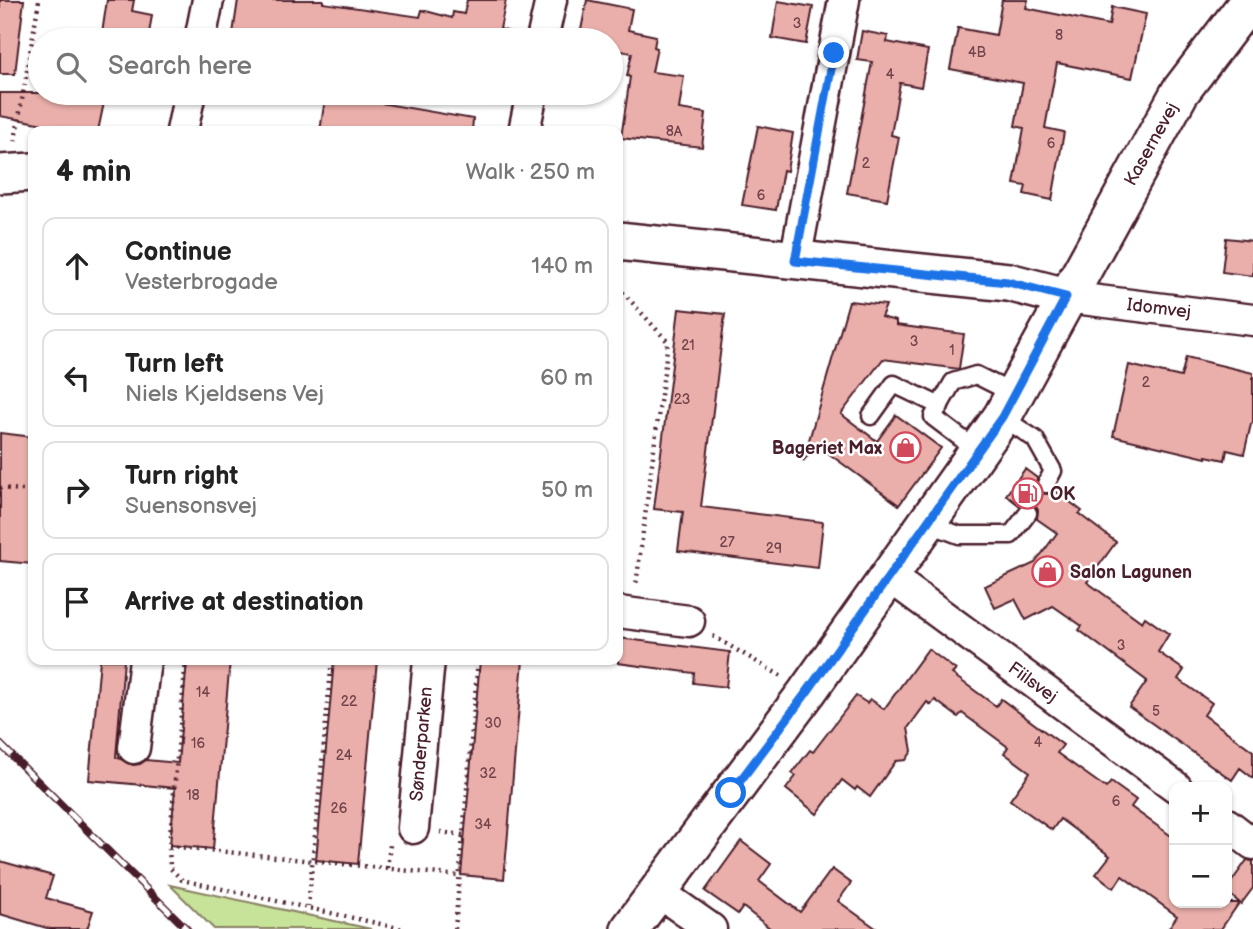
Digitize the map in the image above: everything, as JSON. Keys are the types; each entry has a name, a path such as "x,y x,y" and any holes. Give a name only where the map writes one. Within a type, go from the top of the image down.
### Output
{"street":[{"path":"202,28 208,0"},
{"path":"545,28 551,0"},
{"path":"795,261 844,0"},
{"name":"Kasernevej","path":"630,929 807,692 978,451 1008,405 1180,92 1250,0"},
{"path":"183,126 187,105"},
{"path":"525,126 529,105"},
{"path":"623,242 1008,282 1066,297"},
{"name":"Idomvej","path":"1066,297 1253,320"},
{"name":"Fiilsvej","path":"890,577 1169,782"},
{"path":"625,613 689,621"},
{"path":"134,748 144,665"},
{"name":"Sønderparken","path":"413,828 429,665"},
{"path":"1232,828 1253,844"},
{"path":"657,891 711,929"}],"lane":[{"path":"978,451 933,417 953,382 976,375 1008,405 1035,439 1053,471 1046,484"},
{"path":"871,416 894,384 940,406"},
{"path":"927,523 959,535 1012,535 1028,513"}],"path":[{"path":"35,28 39,0"},
{"path":"14,173 28,76"},
{"path":"623,292 668,342 625,613"},
{"path":"0,488 28,491"},
{"path":"689,621 807,692"},
{"path":"186,665 169,846 170,868 182,880 403,929"},
{"path":"308,907 332,665"},
{"path":"455,929 478,665"},
{"path":"169,846 459,876"}],"green space":[{"path":"170,885 371,929 214,929"}],"building":[{"path":"0,0 24,0 15,74 0,74"},
{"path":"107,0 134,0 132,11 152,15 150,28 103,28"},
{"path":"238,0 323,0 323,3 420,17 422,10 452,18 453,12 464,14 467,0 506,0 500,28 234,28"},
{"path":"587,0 632,9 628,30 656,36 654,47 657,48 652,72 684,76 679,109 706,113 702,147 623,138 630,77 627,76 632,53 623,51 623,28 581,28"},
{"path":"1002,0 1028,0 1026,8 1109,25 1112,7 1146,14 1132,78 1057,63 1045,128 1064,132 1052,200 1024,194 1026,186 1014,184 1024,128 1015,126 1023,83 950,69 958,28 996,35"},
{"path":"778,1 813,7 806,44 772,38"},
{"path":"862,31 888,36 887,42 928,50 921,87 900,83 891,135 899,137 887,200 847,193 872,62 857,60"},
{"path":"0,93 28,93 28,105 103,105 99,126 54,126 0,116"},
{"path":"324,105 392,105 473,119 472,126 321,126"},
{"path":"758,126 793,133 787,171 783,170 776,210 742,205"},
{"path":"1226,238 1253,241 1253,276 1222,272"},
{"path":"849,301 886,305 881,317 896,321 896,325 964,334 959,369 883,359 841,414 877,441 896,415 941,448 899,505 817,445 803,461"},
{"path":"679,309 725,314 701,507 823,522 818,568 678,551 683,512 654,509"},
{"path":"1186,357 1253,373 1253,423 1244,454 1227,450 1225,460 1206,458 1113,436 1129,365 1181,377"},
{"path":"0,433 28,436 28,564 0,561"},
{"path":"1025,469 1037,478 1036,485 1040,493 1047,494 1054,490 1082,511 1079,514 1116,542 1087,582 1142,622 1145,617 1169,634 1158,652 1184,670 1178,679 1212,703 1204,715 1253,751 1253,778 1240,768 1232,780 1129,707 1147,681 1079,630 1082,626 1053,606 1026,620 1015,599 995,608 985,586 1035,563 1057,533 1037,519 1038,510 1034,504 1025,503 1020,506 1006,495"},
{"path":"623,639 730,652 726,687 693,683 694,673 623,664"},
{"path":"928,649 956,670 952,674 996,706 1001,699 1063,745 1057,753 1106,788 1111,782 1136,800 1131,807 1169,834 1169,908 1232,908 1232,903 1239,903 1221,929 1168,929 1177,916 1122,876 1114,888 1096,874 1110,856 1060,819 1052,830 1010,800 1030,772 1004,753 1008,747 962,713 958,717 935,700 931,705 927,702 908,728 912,751 906,760 896,761 870,797 842,780 817,814 786,789 796,776 792,773 810,750 813,752 856,696 867,703 870,699 884,709"},
{"path":"100,665 124,665 116,757 133,765 146,760 178,763 187,665 230,665 213,849 170,845 175,788 89,780"},
{"path":"334,665 377,665 358,864 316,860"},
{"path":"480,665 523,665 504,879 461,875"},
{"path":"741,841 771,864 759,881 800,912 832,869 851,883 838,901 877,929 771,929 743,907 738,914 705,891"},
{"path":"1247,860 1253,861 1253,888 1241,904 1232,896 1232,881"},
{"path":"0,861 53,876 46,898 93,911 87,929 50,929 0,914"}],"railway":[{"path":"0,744 187,929"}],"place":[{"name":"Bageriet Max","path":"905,448"},
{"name":"OK","path":"1027,494"},
{"name":"Salon Lagunen","path":"1047,572"}],"route":[{"path":"731,793 890,577 1002,417 1066,297 1008,282 795,261 834,53"}]}
